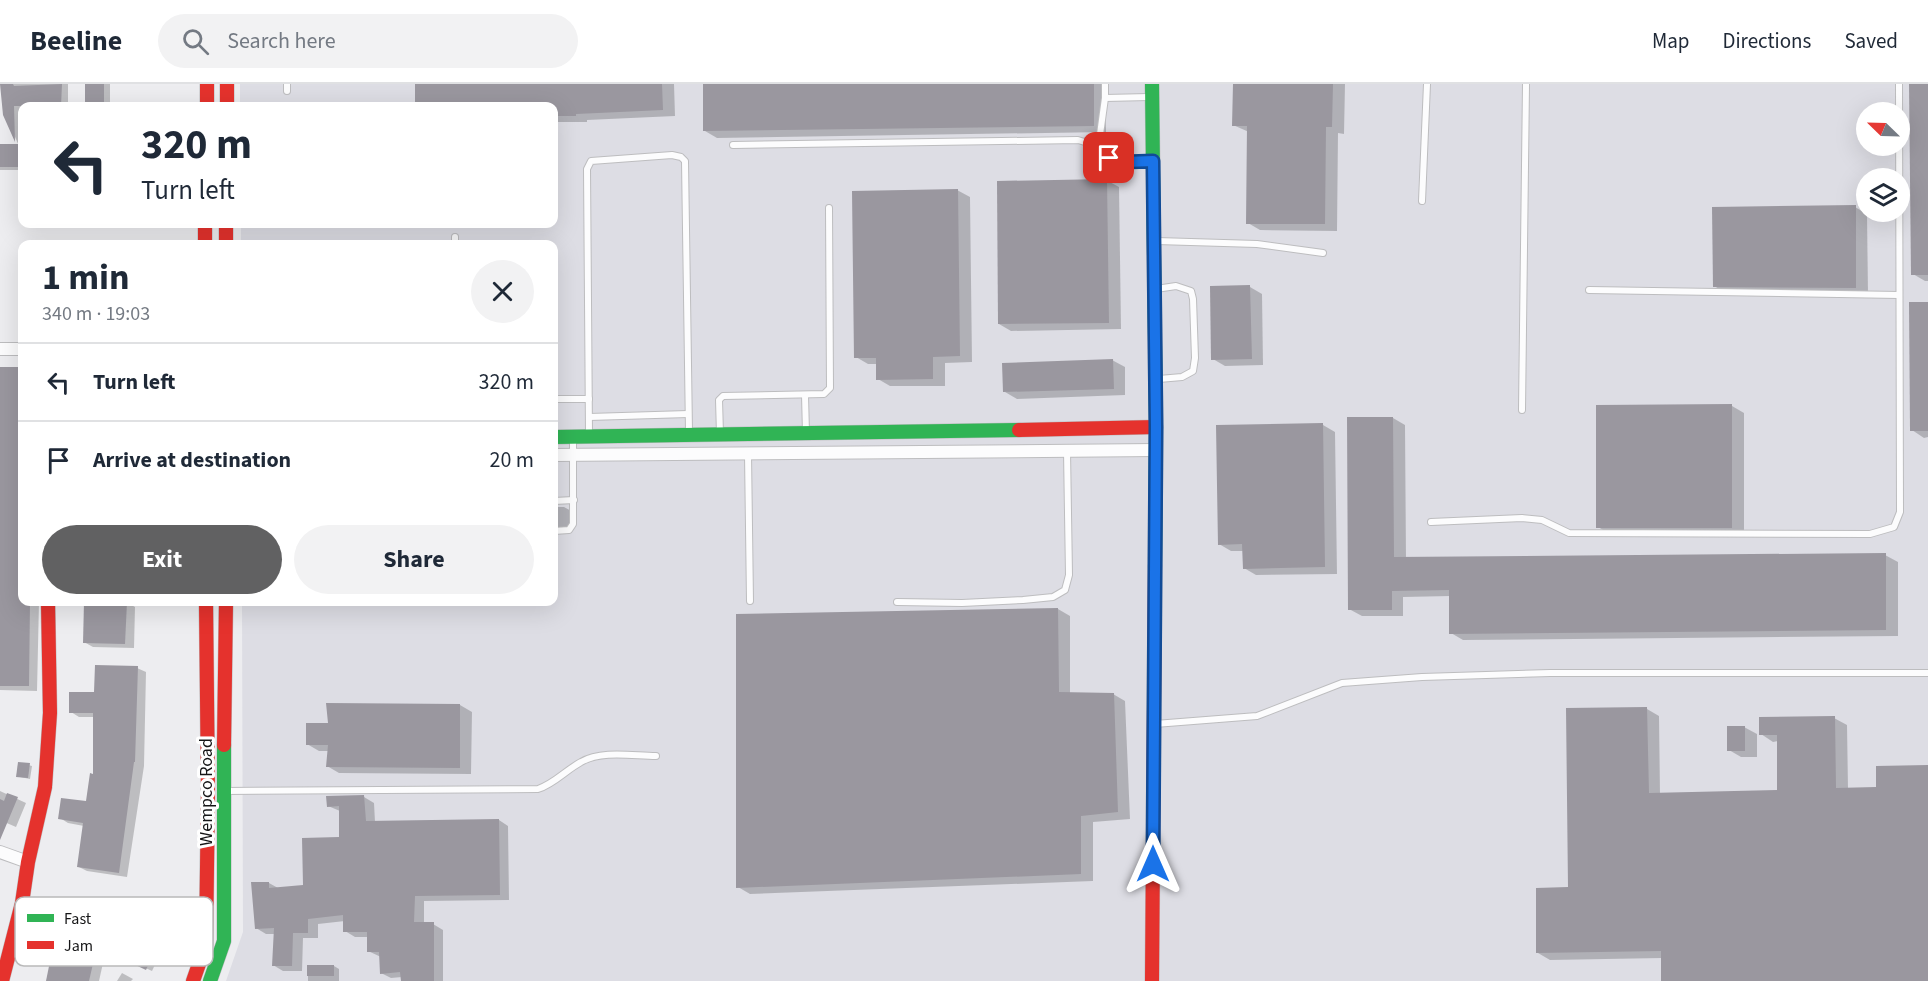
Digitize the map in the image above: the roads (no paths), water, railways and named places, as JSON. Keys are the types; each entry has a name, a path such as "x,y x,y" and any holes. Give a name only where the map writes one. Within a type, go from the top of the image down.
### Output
{"street":[{"path":"207,84 207,102"},
{"path":"227,84 227,102"},
{"path":"1152,91 1156,427 1152,981"},
{"path":"0,350 18,349"},
{"path":"558,437 1156,427"},
{"path":"966,431 967,452"},
{"path":"558,455 1156,450"},
{"path":"23,897 28,862 45,787 50,713 48,606"},
{"name":"Wempco Road","path":"206,606 207,897"},
{"name":"Wempco Road","path":"210,981 224,941 223,791 226,606"},
{"path":"0,852 28,862"},
{"path":"2,981 15,930"},
{"name":"Wempco Road","path":"193,981 198,966"}],"lane":[{"path":"1098,149 1105,84"},
{"path":"1422,201 1427,84"},
{"path":"1522,410 1526,84"},
{"path":"1431,522 1522,518 1542,520 1569,533 1581,534 1870,534 1894,527 1900,512 1899,84"},
{"path":"1105,98 1152,91"},
{"path":"733,145 1078,140 1088,143 1116,161 1153,161"},
{"path":"588,437 587,169 591,160 672,155 681,157 685,161 689,435"},
{"path":"720,434 719,400 723,396 824,394 830,388 828,208"},
{"path":"1154,241 1257,244 1323,253"},
{"path":"1154,289 1176,286 1191,291 1195,358 1192,371 1182,377 1155,379"},
{"path":"1589,290 1899,295"},
{"path":"805,395 807,434"},
{"path":"558,399 589,399"},
{"path":"589,417 688,414"},
{"path":"558,531 569,531 572,528 573,437"},
{"path":"897,602 962,603 1023,600 1053,597 1065,590 1069,575 1067,451"},
{"path":"748,453 750,601"},
{"path":"558,501 574,500"},
{"path":"1153,724 1257,716 1342,683 1422,677 1550,673 1928,673"},
{"path":"208,791 538,789 583,761 602,756 656,756"}]}
